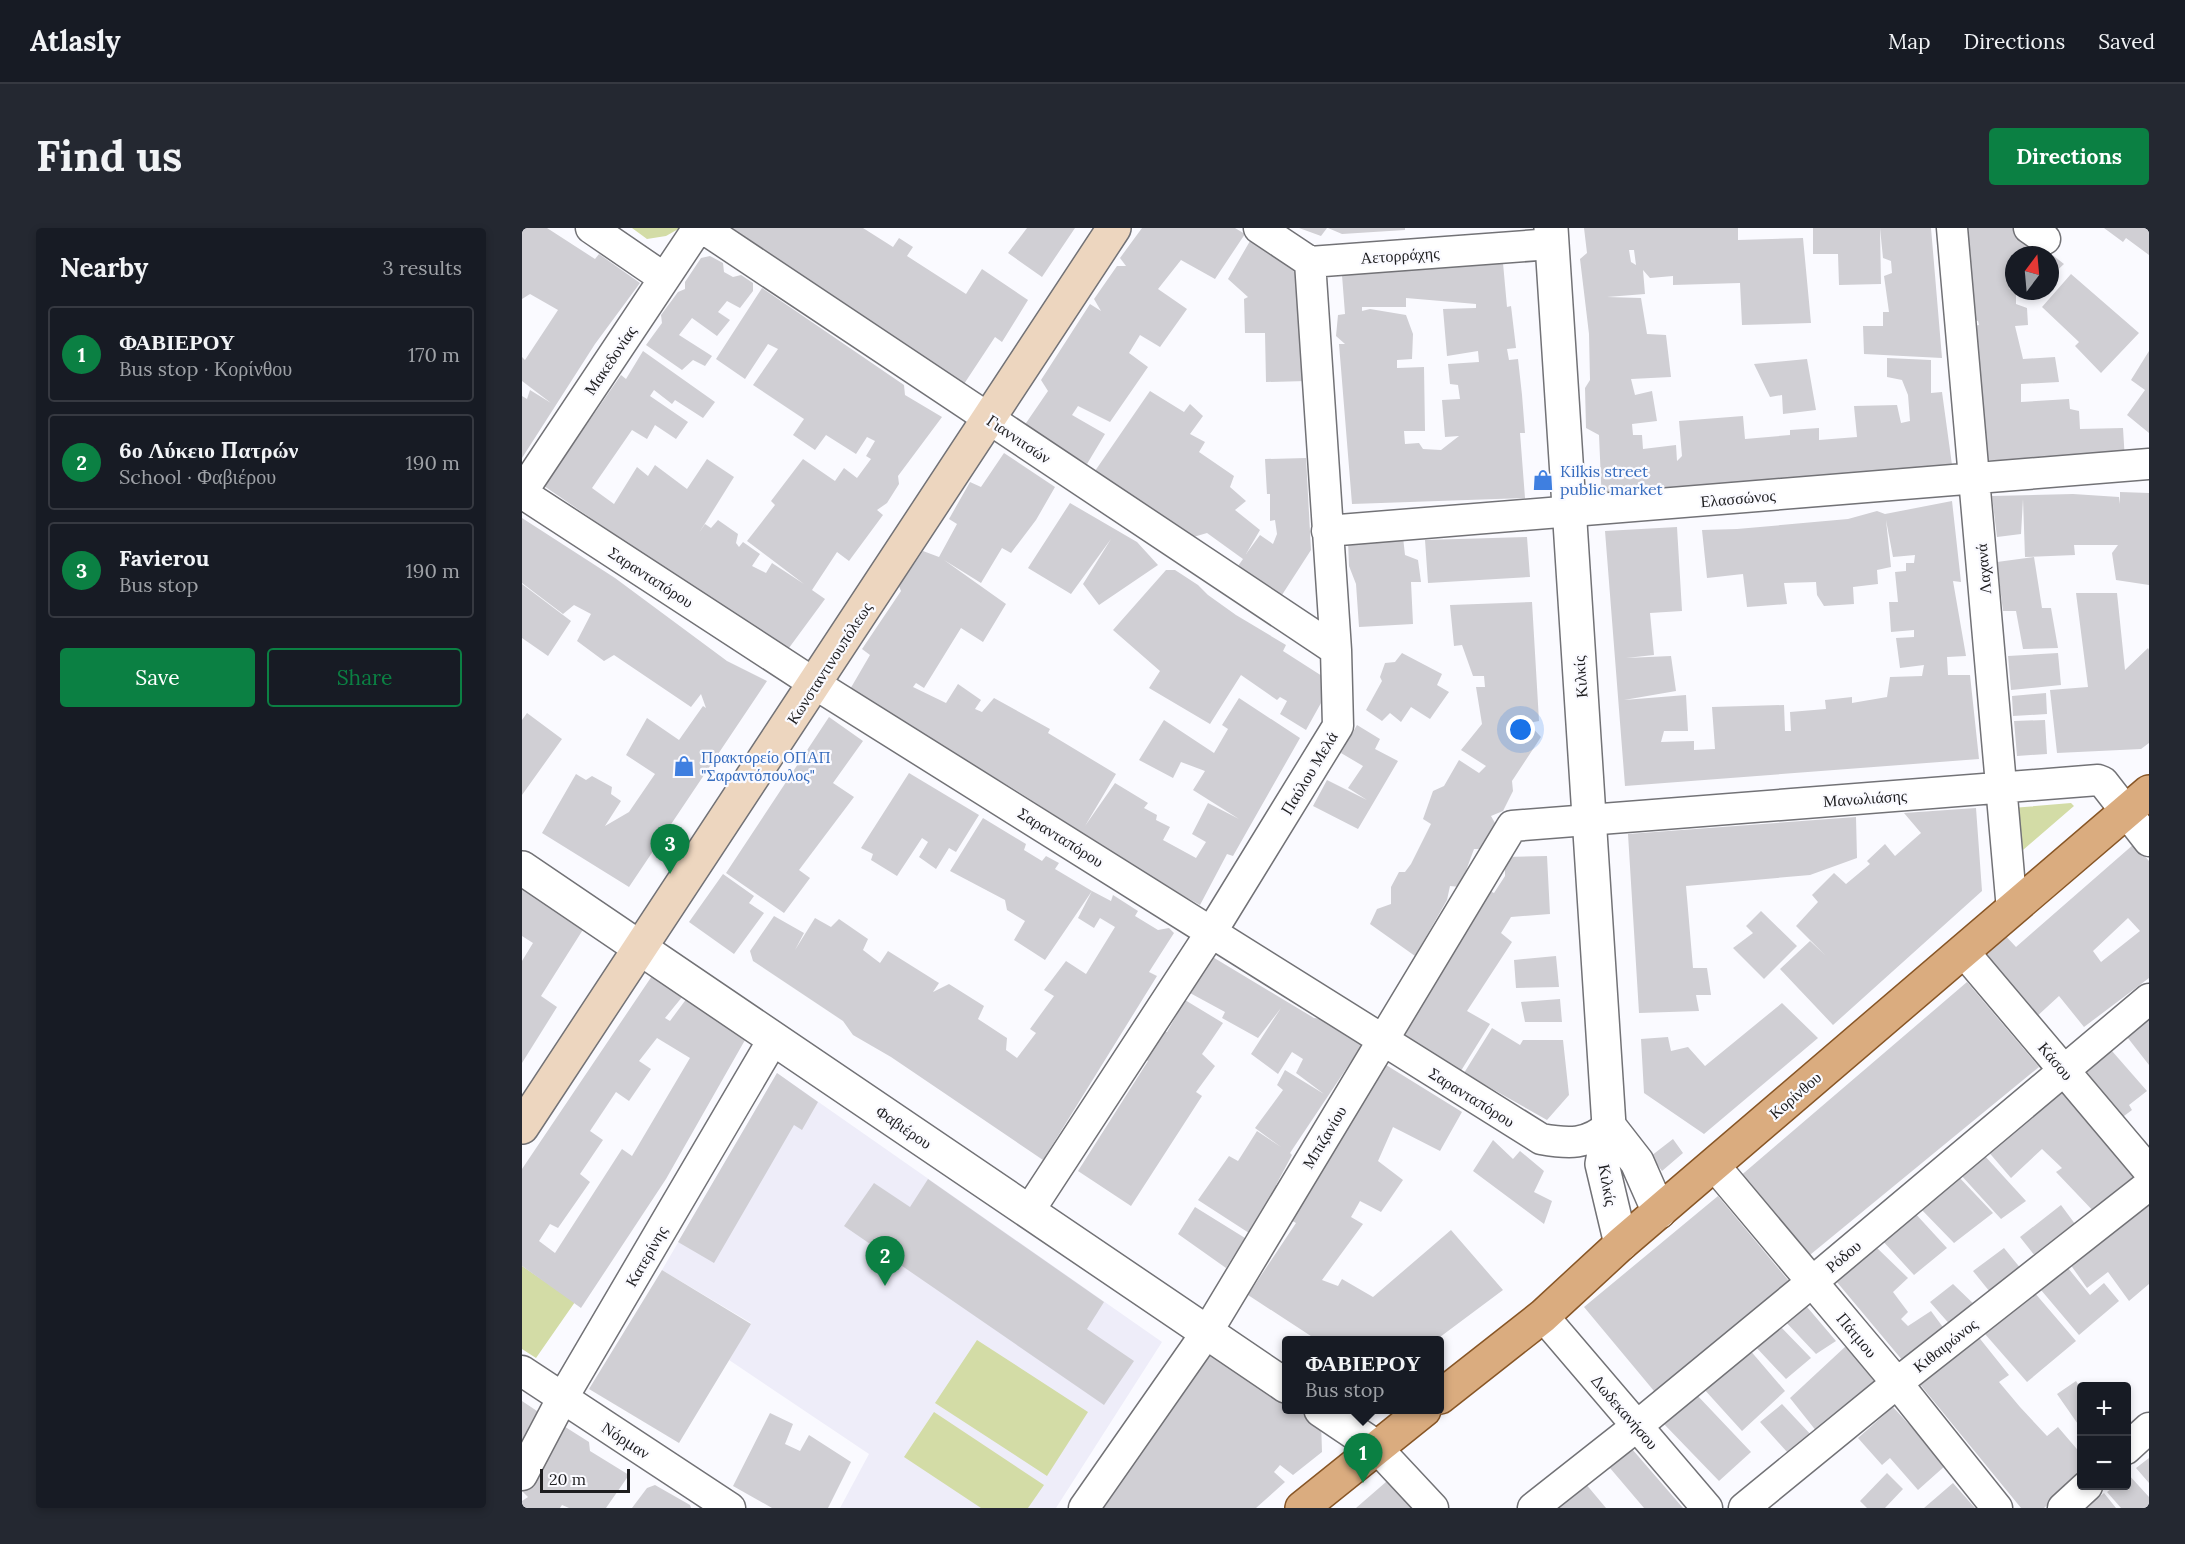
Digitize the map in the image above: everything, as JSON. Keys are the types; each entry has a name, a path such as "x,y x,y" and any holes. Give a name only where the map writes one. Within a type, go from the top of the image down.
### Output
{"main road":[{"name":"Κωνσταντινουπόλεως","path":"522,1127 1114,228"},
{"name":"Κορίνθου","path":"1444,1394 1543,1316 1621,1244 2138,802"},
{"path":"1302,1508 1419,1414"}],"street":[{"path":"591,228 664,278"},
{"name":"Μακεδονίας","path":"522,493 698,228"},
{"name":"Γιαννιτσών","path":"703,228 1336,650"},
{"path":"1259,228 1310,262"},
{"name":"Λαχανά","path":"1952,228 2012,910"},
{"name":"Αετορράχης","path":"1310,262 1551,236"},
{"name":"Κιλκίς","path":"1551,236 1609,1126 1602,1164 1621,1244"},
{"name":"Παύλου Μελά","path":"1029,1211 1212,931 1338,726 1336,650 1310,262"},
{"name":"Ελασσώνος","path":"1327,531 2149,464"},
{"name":"Σαρανταπόρου","path":"522,493 815,684 1541,1139 1559,1143 1587,1141 1596,1138 1609,1126"},
{"name":"Μανωλιάσης","path":"1590,818 2098,780 2138,802"},
{"path":"2138,802 2149,841"},
{"name":"Μπιζανίου","path":"1084,1508 1207,1332 1510,828 1521,824 1590,818"},
{"name":"Φαβιέρου","path":"522,868 1282,1383"},
{"name":"Κάσου","path":"1963,951 2149,1171"},
{"name":"Ρόδου","path":"1533,1508 1812,1282 2149,999"},
{"name":"Κατερίνης","path":"522,1475 562,1399 774,1038"},
{"name":"Κιλκίς","path":"1609,1126 1637,1162 1659,1212"},
{"name":"Πάτμου","path":"1714,1165 1897,1383 1997,1508"},
{"name":"Κιθαιρώνος","path":"1744,1508 1897,1383 2149,1185"},
{"name":"Δωδεκανήσου","path":"1543,1316 1707,1508"},
{"name":"Νόρμαν","path":"522,1371 730,1508"},
{"path":"1327,1414 1376,1447 1433,1508"},
{"path":"2131,1445 2149,1428"},
{"path":"2063,1508 2082,1490"}],"shaded area":[{"path":"777,1073 1162,1342 1056,1508 840,1508 869,1454 729,1360 751,1323 662,1270"}],"green space":[{"path":"632,228 680,228 666,236 647,239"},
{"path":"2071,803 2074,806 2016,856 2012,808"},
{"path":"522,1266 575,1302 536,1358 522,1349"},
{"path":"977,1340 1088,1412 1047,1476 935,1403"},
{"path":"934,1412 1044,1485 1028,1508 981,1508 904,1457"}],"building":[{"path":"522,228 547,228 595,259 599,254 640,283 595,344 522,458 522,396 527,399 530,390 551,403 522,381 522,357 525,360 558,310 530,294 522,299"},
{"path":"732,228 863,228 893,247 899,238 913,247 907,256 966,294 982,269 1028,300 1002,342 995,337 964,384"},
{"path":"1027,228 1075,228 1042,277 1008,253"},
{"path":"1142,228 1235,228 1245,234 1215,279 1181,260 1158,289 1187,309 1160,347 1140,335 1129,353 1148,367 1110,422 1078,406 1072,415 1105,434 1087,464 1024,426 1048,391 1041,380 1090,304 1101,311 1094,299 1117,266 1126,266 1120,258"},
{"path":"1299,228 1327,228 1321,236"},
{"path":"1328,228 1405,228 1405,230 1342,234"},
{"path":"1584,228 1738,228 1738,240 1803,238 1811,323 1742,325 1740,283 1673,285 1673,276 1650,278 1643,270 1645,294 1607,297 1641,298 1647,334 1666,335 1671,377 1631,379 1635,395 1652,391 1657,421 1632,424 1633,435 1642,435 1643,449 1676,445 1677,461 1682,456 1679,421 1743,416 1745,439 1790,435 1790,430 1819,428 1819,440 1857,437 1854,406 1897,405 1901,423 1910,421 1908,395 1902,380 1887,377 1887,358 1931,360 1931,393 1942,392 1952,465 1679,487 1679,492 1602,504 1599,435 1586,428 1585,388 1590,380 1589,334 1580,259 1587,253","holes":["1629,250 1634,250 1636,265 1631,262"]},
{"path":"1813,228 1880,228 1881,284 1839,285 1838,254 1813,254"},
{"path":"1880,228 1931,228 1942,358 1864,354 1863,326 1883,326 1883,312 1889,312 1884,276 1892,273 1891,261 1883,258"},
{"path":"1962,228 2018,228 2041,246 2005,246 2005,300 2016,300 2016,304 2027,308 2028,325 2015,326 2023,359 2055,357 2059,382 2021,384 2021,402 2069,399 2070,409 2079,411 2080,429 2123,428 2125,461 2026,463 1985,460 1973,326 1979,325 1978,321 1969,319"},
{"path":"2104,228 2149,228 2149,255 2126,238 2123,242"},
{"path":"1250,241 1264,250 1266,247 1301,271 1307,381 1266,382 1265,333 1245,333 1244,299 1248,297 1228,279"},
{"path":"710,256 723,263 724,272 733,277 741,275 753,283 753,291 740,308 727,301 718,312 730,320 717,336 692,318 679,335 712,356 705,366 693,360 682,370 646,345 662,323 661,315 678,292 685,289 685,282 701,258"},
{"path":"1471,260 1472,265 1503,263 1507,307 1511,306 1516,348 1507,349 1509,360 1518,359 1522,395 1525,433 1520,433 1525,498 1352,504 1339,344 1345,344 1336,336 1338,315 1345,314 1342,275","holes":["1406,298 1476,304 1476,308 1443,309 1447,356 1478,351 1479,362 1448,364 1450,384 1458,385 1460,399 1442,400 1445,437 1459,436 1441,450 1423,449 1419,443 1405,444 1404,431 1425,431 1424,367 1397,368 1397,360 1412,359 1413,334 1406,315 1370,309 1362,311 1362,307 1406,307"]},
{"path":"2071,274 2139,333 2101,373 2075,346 2079,342 2042,307 2048,300 2059,300 2059,288"},
{"path":"762,288 904,385 905,395 942,417 898,476 899,484 887,503 877,510 883,515 849,561 837,552 812,590 825,599 786,652 544,486 621,375 626,379 643,351 715,402 703,418 675,400 672,404 654,390 650,396 688,422 676,439 655,425 647,439 632,430 592,488 614,504 637,467 648,476 655,465 687,489 707,459 734,477 699,533 705,524 711,528 718,520 738,534 736,543 739,547 743,542 760,554 752,566 766,573 772,563 804,584 747,541 775,505 771,501 803,459 835,481 844,468 857,478 871,459 866,456 875,441 867,437 856,454 826,435 815,450 793,435 804,419 753,385 778,349 768,344 745,379 716,359"},
{"path":"2149,351 2149,433 2127,415 2145,390 2131,380"},
{"path":"1807,359 1816,410 1783,414 1782,395 1770,397 1754,364"},
{"path":"1150,391 1184,412 1190,404 1203,416 1190,434 1205,442 1199,452 1234,476 1230,487 1246,501 1235,510 1260,530 1246,554 1260,535 1273,544 1277,534 1275,520 1270,521 1270,494 1267,494 1265,459 1306,458 1311,550 1280,598 1238,566 1243,559 1207,533 1190,538 1095,471"},
{"path":"1004,453 1055,487 1036,520 1011,553 1002,548 981,583 944,560 1006,604 983,642 961,628 924,688 916,683 913,687 946,703 958,684 981,700 975,709 982,712 994,698 1050,729 1048,733 1116,774 1085,826 1115,783 1148,803 1144,808 1157,815 1156,820 1170,827 1163,840 1196,858 1206,842 1192,834 1208,803 1239,819 1193,790 1205,771 1181,762 1173,778 1139,760 1164,720 1214,753 1228,729 1222,725 1239,698 1300,738 1233,856 1227,854 1200,905 1115,858 1082,837 1081,832 1014,789 849,691 870,655 862,649 901,591 899,586 923,551 939,557 957,524 949,519 970,482 981,487"},
{"path":"2120,492 2149,493 2149,585 2116,580 2112,553 2118,545 2074,545 2075,555 2025,557 2023,499 2021,534 1997,537 1992,496 2073,494 2119,497 2120,504"},
{"path":"1952,501 1961,582 1953,581 1966,656 1947,657 1948,675 1970,675 1979,759 1625,786 1605,531 1677,527 1682,611 1650,613 1654,655 1626,658 1671,656 1676,691 1624,700 1686,695 1688,731 1664,731 1661,742 1694,741 1694,750 1715,749 1712,707 1784,705 1785,731 1791,731 1790,712 1826,709 1825,700 1852,697 1852,703 1887,697 1890,677 1922,676 1924,665 1900,668 1896,638 1914,637 1914,630 1891,632 1889,602 1898,602 1895,572 1906,571 1906,563 1914,563 1915,555 1893,557 1886,520 1891,567 1877,570 1878,584 1853,587 1854,604 1824,606 1817,595 1816,582 1784,583 1787,604 1747,607 1743,574 1707,578 1702,530 1848,519 1877,511 1885,514"},
{"path":"1070,503 1137,542 1158,565 1099,605 1083,584 1111,539 1071,594 1028,568"},
{"path":"522,518 615,578 727,661 767,681 629,887 542,833 576,774 586,780 592,776 612,787 611,794 621,801 605,826 629,812 655,774 626,755 647,718 679,740 703,706 706,708 701,694 691,707 614,655 604,661 577,641 591,614 574,605 563,614 522,583"},
{"path":"1403,537 1405,555 1418,560 1421,582 1411,582 1413,624 1359,627 1356,584 1349,566 1348,540"},
{"path":"1527,537 1530,577 1428,583 1425,540"},
{"path":"2034,557 2042,608 2051,608 2058,648 2023,649 2016,611 2003,611 1997,562"},
{"path":"1166,570 1175,570 1198,585 1236,615 1286,645 1283,651 1322,676 1326,694 1306,730 1280,714 1287,701 1280,697 1277,700 1241,675 1210,724 1149,688 1160,671 1113,630"},
{"path":"522,584 571,621 548,656 522,638"},
{"path":"2076,593 2117,593 2125,670 2148,648 2149,650 2149,743 2141,749 2057,753 2050,690 2088,687"},
{"path":"1532,602 1539,721 1528,723 1541,737 1512,781 1513,791 1503,811 1491,816 1495,823 1483,849 1474,849 1460,887 1450,886 1447,900 1415,956 1370,924 1377,909 1391,904 1391,887 1399,872 1405,872 1411,864 1431,824 1423,819 1433,791 1444,786 1459,760 1479,773 1486,766 1461,750 1482,724 1476,687 1485,687 1484,676 1473,676 1462,645 1454,646 1450,605"},
{"path":"1402,653 1442,674 1437,685 1449,692 1430,719 1411,707 1401,722 1390,713 1382,721 1366,710 1382,681 1380,677 1385,663 1395,662"},
{"path":"2058,653 2061,685 2011,690 2008,656"},
{"path":"2046,693 2047,714 2013,716 2012,696"},
{"path":"527,713 562,739 522,795 522,720"},
{"path":"829,717 863,741 833,783 854,797 799,870 810,878 784,913 726,873"},
{"path":"2045,720 2047,754 2017,756 2014,721"},
{"path":"1357,725 1380,739 1375,749 1398,761 1358,829 1313,806 1327,780 1367,800 1348,788 1363,766 1341,753"},
{"path":"909,773 979,815 956,852 949,848 936,869 919,857 928,842 922,838 897,876 871,860 873,854 861,848"},
{"path":"1976,808 1982,891 1833,1025 1780,969 1810,941 1825,955 1796,926 1818,902 1812,895 1834,873 1846,884 1870,864 1867,861 1885,844 1895,856 1921,833 1904,813"},
{"path":"1856,817 1857,858 1810,875 1686,886 1693,968 1707,968 1711,995 1696,995 1699,1011 1639,1013 1628,834"},
{"path":"983,818 1026,844 1024,850 1042,861 1046,856 1059,863 1055,869 1092,891 1045,960 1014,940 1025,921 1007,910 1005,900 950,871"},
{"path":"2134,844 2149,861 2149,978 2084,1027 2059,996 2034,1019 1978,955 2003,933 2016,947","holes":["2128,918 2140,931 2101,962 2093,951"]},
{"path":"1547,856 1550,914 1511,917 1501,933 1512,942 1467,1011 1490,1024 1459,1074 1396,1031 1486,889 1494,893 1505,876 1505,857"},
{"path":"723,874 754,896 749,903 764,913 734,954 689,922"},
{"path":"522,887 584,928 541,996 557,1007 522,1063 522,961 533,943 522,936"},
{"path":"1092,891 1111,901 1113,895 1138,911 1135,916 1158,930 1169,928 1174,933 1149,972 1157,976 1043,1160 891,1057 853,1035 843,1021 753,961 750,951 774,916 804,933 795,950 815,918 831,927 839,919 868,939 863,950 880,963 888,951 939,983 933,992 949,984 984,1006 978,1019 1007,1038 1006,1050 1017,1058 1036,1033 1030,1029 1054,996 1044,990 1066,961 1086,974 1115,927 1100,918 1094,928 1078,918"},
{"path":"1761,911 1797,946 1764,979 1733,948 1753,933 1746,926"},
{"path":"1211,956 1314,1018 1323,1019 1362,1045 1290,1153 1292,1155 1276,1185 1280,1188 1249,1233 1198,1200 1229,1156 1238,1161 1257,1131 1281,1147 1255,1128 1283,1090 1277,1085 1285,1070 1324,1094 1296,1073 1303,1059 1292,1052 1278,1074 1251,1054 1281,1008 1258,1038 1222,1018 1225,1012 1190,993"},
{"path":"1556,956 1559,987 1516,988 1514,960"},
{"path":"656,970 687,991 665,1018 670,1021 690,994 749,1033 666,1179 581,1308 522,1266 522,1169","holes":["657,1038 690,1058 632,1156 622,1149 555,1253 539,1241 550,1224 558,1228 590,1182 580,1174 603,1140 590,1131 616,1092 629,1101 651,1069 639,1061"]},
{"path":"1967,982 2039,1067 1805,1259 1738,1178"},
{"path":"1560,999 1562,1022 1525,1022 1521,1002"},
{"path":"1185,1000 1223,1023 1202,1054 1215,1066 1196,1092 1202,1096 1131,1206 1078,1171 1148,1061 1141,1056 1159,1029 1167,1032"},
{"path":"1782,1003 1818,1038 1704,1134 1644,1093 1641,1039 1668,1037 1671,1051 1688,1047 1705,1066"},
{"path":"2149,1013 2149,1065 2124,1033"},
{"path":"1492,1028 1520,1045 1523,1040 1563,1040 1569,1095 1547,1120 1464,1073"},
{"path":"2112,1051 2147,1091 2129,1105 2132,1110 2116,1122 2078,1077"},
{"path":"1378,1060 1462,1112 1440,1151 1393,1127 1378,1161 1403,1180 1381,1212 1360,1201 1351,1217 1363,1224 1322,1280 1338,1286 1342,1279 1373,1297 1451,1230 1503,1290 1441,1336 1311,1336 1248,1295 1296,1223 1285,1217"},
{"path":"777,1073 818,1102 802,1130 794,1125 714,1263 678,1242"},
{"path":"2058,1089 2137,1182 2097,1215 2056,1172 2062,1168 2042,1149 2011,1178 1986,1149"},
{"path":"1673,1139 1683,1153 1662,1171 1651,1156"},
{"path":"1493,1140 1513,1159 1520,1151 1544,1171 1534,1192 1552,1201 1544,1224 1473,1171"},
{"path":"1984,1155 2026,1201 2001,1219 1960,1174"},
{"path":"1957,1175 1993,1213 1954,1243 1919,1207"},
{"path":"928,1179 1104,1302 1087,1329 1134,1361 1104,1405 844,1226 874,1183 910,1207"},
{"path":"1718,1196 1793,1286 1659,1397 1584,1307"},
{"path":"2149,1199 2149,1284 2129,1301 2108,1272 2087,1288 2070,1264"},
{"path":"2061,1205 2081,1232 2039,1261 2020,1237"},
{"path":"1195,1207 1245,1238 1226,1268 1178,1234"},
{"path":"1913,1211 1947,1248 1914,1275 1881,1239"},
{"path":"1875,1246 1908,1278 1893,1292 1908,1312 1901,1319 1908,1326 1931,1311 1948,1334 1903,1361 1836,1281"},
{"path":"2004,1248 2026,1275 1994,1297 1973,1271"},
{"path":"2068,1268 2090,1295 2104,1283 2119,1301 2079,1335 2041,1290"},
{"path":"662,1270 751,1324 679,1443 589,1389"},
{"path":"1953,1284 1980,1310 1953,1328 1930,1302"},
{"path":"2034,1292 2076,1341 2027,1382 1985,1334"},
{"path":"1802,1301 1836,1341 1816,1354 1783,1319"},
{"path":"1776,1322 1811,1358 1786,1379 1754,1345"},
{"path":"1977,1335 2009,1375 1999,1382 2020,1407 2047,1436 2058,1427 2077,1449 2077,1480 2044,1508 2021,1508 1918,1382"},
{"path":"1846,1346 1881,1384 1817,1432 1790,1398"},
{"path":"1214,1347 1282,1394 1282,1414 1311,1414 1321,1421 1322,1452 1293,1475 1280,1465 1274,1472 1285,1482 1256,1508 1103,1508"},
{"path":"1749,1349 1785,1391 1742,1431 1703,1388"},
{"path":"2076,1381 2077,1423 2057,1394"},
{"path":"1695,1393 1751,1452 1719,1481 1663,1423"},
{"path":"522,1401 540,1413 522,1445"},
{"path":"1782,1404 1813,1437 1788,1453 1760,1422"},
{"path":"1893,1407 1946,1465 1918,1490 1890,1458 1882,1465 1858,1438"},
{"path":"770,1413 793,1424 785,1444 800,1451 809,1435 851,1462 828,1508 772,1508 733,1486"},
{"path":"559,1423 589,1442 590,1451 629,1475 606,1508 569,1508 562,1505 560,1508 522,1508 522,1501 528,1497 522,1491"},
{"path":"1632,1449 1683,1508 1644,1508 1610,1468"},
{"path":"2149,1458 2149,1483 2136,1468"},
{"path":"1887,1473 1903,1489 1885,1508 1867,1508 1860,1501"},
{"path":"1394,1475 1422,1508 1356,1508"},
{"path":"2131,1477 2149,1497 2149,1508 2121,1508 2107,1492 2131,1490"},
{"path":"1585,1483 1606,1508 1550,1508"},
{"path":"1953,1483 1975,1508 1924,1508"},
{"path":"655,1485 690,1505 691,1508 632,1508 647,1488"},
{"path":"2104,1493 2116,1508 2086,1508"}],"place":[{"name":"Kilkis street public market","path":"1543,480"},
{"name":"Πρακτορείο ΟΠΑΠ \"Σαραντόπουλος\"","path":"684,766"},
{"name":"Favierou","path":"670,874"},
{"name":"6ο Λύκειο Πατρών","path":"885,1286"},
{"name":"ΦΑΒΙΕΡΟΥ","path":"1363,1483"}]}
